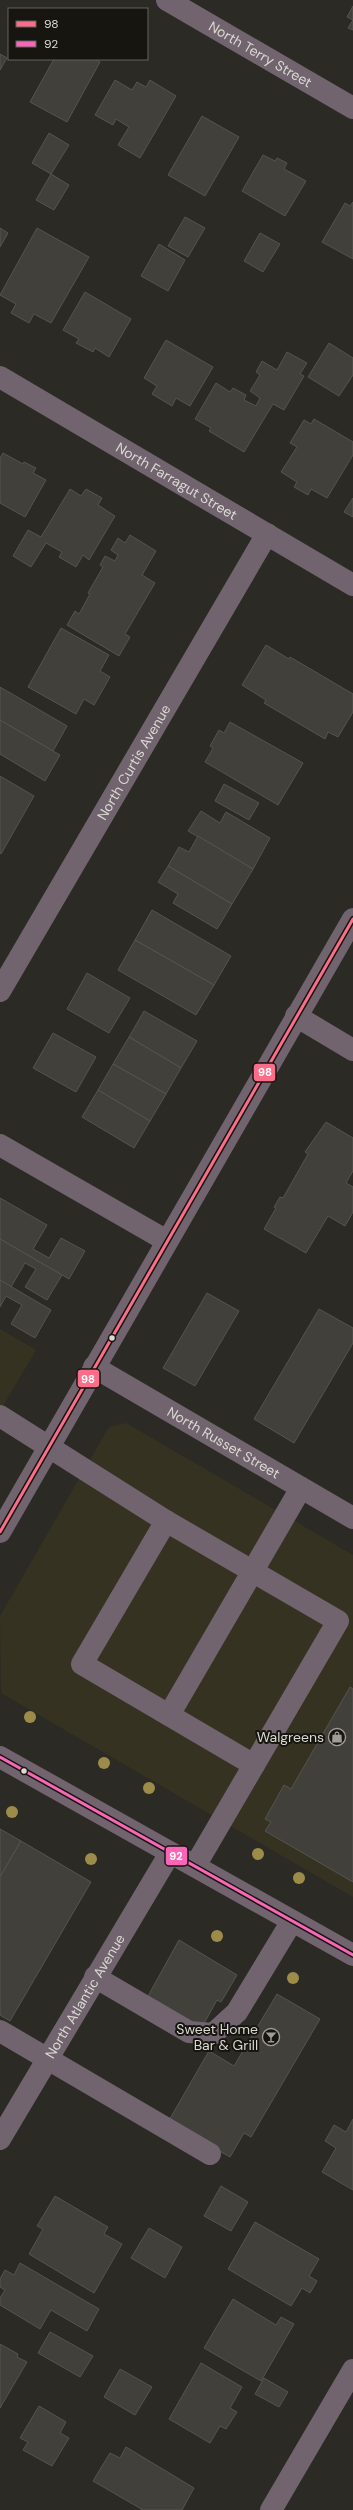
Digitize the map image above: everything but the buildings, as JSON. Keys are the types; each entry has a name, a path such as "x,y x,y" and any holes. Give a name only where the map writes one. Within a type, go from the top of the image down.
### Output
{"main road":[{"path":"0,1758 353,1955"}],"street":[{"name":"North Terry Street","path":"167,0 353,108"},
{"name":"North Farragut Street","path":"0,377 353,585"},
{"name":"North Curtis Avenue","path":"0,991 267,534"},
{"path":"0,1532 353,919"},
{"path":"296,1016 353,1050"},
{"path":"0,1145 167,1241"},
{"name":"North Russet Street","path":"94,1367 353,1518"},
{"path":"0,1416 166,1521 345,1625 254,1765 195,1866"},
{"path":"169,1715 302,1488"},
{"path":"166,1521 82,1664 254,1765"},
{"name":"North Atlantic Avenue","path":"0,2139 170,1853"},
{"path":"95,1977 189,2032 213,2034 237,2012 292,1921"},
{"path":"0,2031 210,2154"},
{"path":"270,2510 353,2370"}],"shaded area":[{"path":"0,1329 36,1350 0,1411"},
{"path":"126,1423 353,1555 353,1897 1,1693 0,1616 109,1427"}],"transit line":[{"name":"98","path":"0,1532 353,919"},
{"name":"92","path":"0,1757 353,1955"}],"place":[{"name":"Walgreens","path":"337,1737"},
{"name":"Sweet Home Bar & Grill","path":"271,2037"}]}
